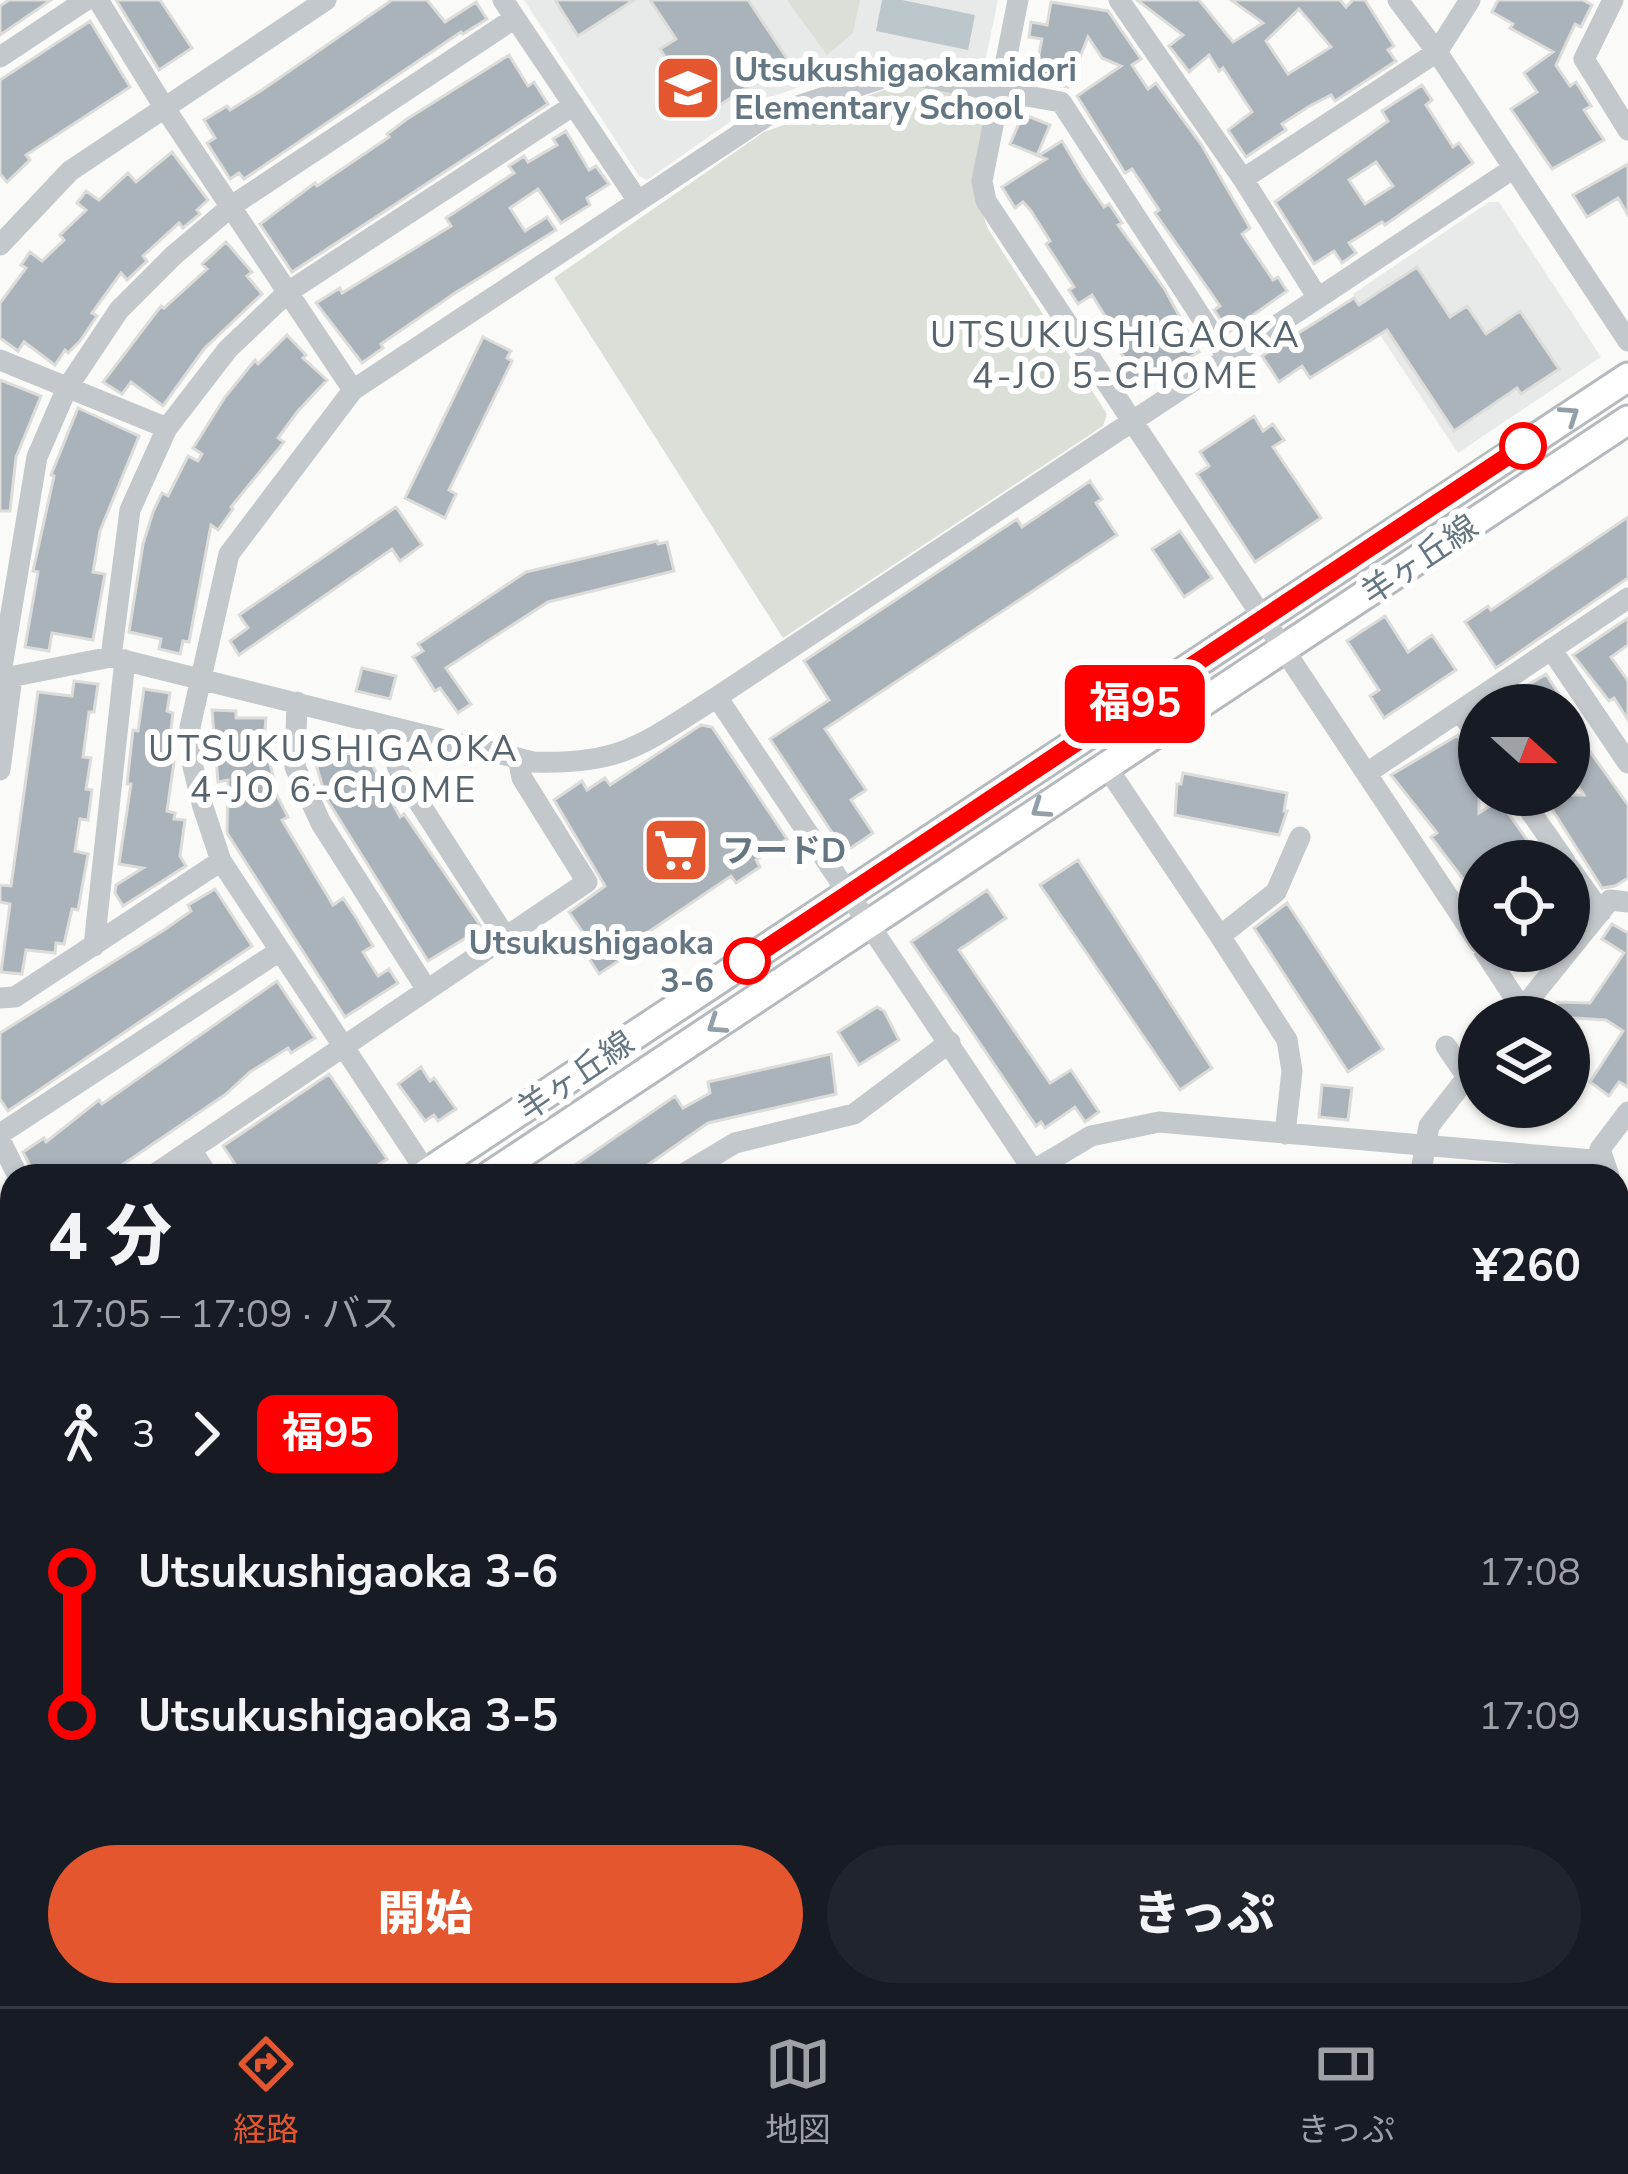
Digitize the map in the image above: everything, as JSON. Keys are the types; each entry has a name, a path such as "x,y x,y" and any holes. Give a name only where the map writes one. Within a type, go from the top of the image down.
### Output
{"main road":[{"name":"羊ヶ丘線","path":"443,1164 1628,377"},
{"name":"羊ヶ丘線","path":"507,1164 1628,420"}],"street":[{"path":"0,56 86,0"},
{"path":"98,0 353,390"},
{"path":"0,245 70,171 326,0"},
{"path":"1018,0 982,181 986,201 1458,911"},
{"path":"1120,0 1318,298"},
{"path":"1398,0 1628,341"},
{"path":"1243,179 1437,52 1470,0"},
{"path":"1613,0 1584,59 1628,130"},
{"path":"0,770 4,678 38,457 67,388 119,310 174,255 232,206 509,9 638,201"},
{"path":"419,1164 221,861 193,767 190,728 197,681 229,554 353,390 766,116 898,73 1060,102 1228,358"},
{"path":"94,946 130,510 167,428 228,349 288,292 574,105"},
{"path":"4,678 118,659 518,758 563,763 601,760 637,748 1514,168"},
{"path":"0,360 167,428"},
{"path":"1500,684 1628,598"},
{"path":"1551,649 1628,763"},
{"path":"716,697 871,922 1024,1164"},
{"path":"297,702 295,767 321,823 427,990"},
{"path":"1367,773 1458,712"},
{"path":"390,728 398,770 505,936"},
{"path":"169,1164 587,883 522,778 518,758"},
{"path":"1106,766 1287,1040 1292,1071 1285,1134"},
{"path":"1220,936 1276,892 1300,837"},
{"path":"0,998 15,997 221,861"},
{"path":"1590,896 1601,912"},
{"path":"1533,996 1610,901 1628,902"},
{"path":"0,1137 278,952"},
{"path":"697,1164 720,1148 854,1114 950,1042"},
{"path":"1446,1046 1458,1057"},
{"path":"1421,1164 1429,1126 1458,1089"},
{"path":"1604,1164 1600,1149 1628,1112"},
{"path":"1044,1164 1090,1136 1159,1122 1564,1164"},
{"path":"191,1149 200,1164"}],"shaded area":[{"name":"Utsukushigaokamidori Elementary School","path":"524,0 998,0 982,76 888,55 760,101 647,180 639,176"},
{"path":"787,0 860,0 853,33 827,55"},
{"path":"882,0 975,15 968,50 876,31"},
{"path":"901,84 990,100 979,204 988,229 1107,414 1103,426 783,638 554,278 764,132"},
{"path":"1489,202 1499,202 1601,357 1458,453 1353,294"}],"building":[{"path":"9,0 51,0 0,35 0,6"},
{"path":"116,0 160,0 192,48 159,70"},
{"path":"392,0 427,0 445,22 476,2 487,19 244,179 239,173 230,179 207,143 215,138 204,120 262,90"},
{"path":"555,0 634,0 578,36"},
{"path":"650,0 748,0 788,60 717,107 693,71 680,79 660,49 676,39"},
{"path":"1137,0 1199,0 1233,42 1263,23 1231,0 1340,0 1346,7 1353,0 1365,0 1394,46 1388,50 1396,61 1335,101 1331,95 1308,107 1282,124 1286,130 1246,157 1228,130 1252,112 1209,55 1189,72 1169,46 1183,35","holes":["1299,9 1331,47 1288,74 1266,41"]},
{"path":"1498,0 1583,0 1592,5 1581,27 1575,24 1556,65 1570,86 1576,82 1591,106 1584,110 1604,140 1552,169 1511,109 1537,92 1524,73 1553,52 1492,12"},
{"path":"1051,2 1108,11 1141,59 1132,65 1148,89 1156,83 1201,144 1250,228 1242,234 1273,280 1278,277 1287,291 1229,332 1214,310 1220,306 1155,213 1159,210 1132,169 1125,173 1077,96 1121,66 1102,58 1088,37 1068,87 1034,80 1042,39 1029,37 1031,22 1047,25"},
{"path":"90,21 130,87 26,155 30,160 7,182 0,174 0,80"},
{"path":"509,55 528,86 534,82 548,104 292,272 260,224 389,137 407,119"},
{"path":"1422,85 1432,100 1426,105 1453,147 1459,143 1473,163 1385,225 1382,222 1349,243 1356,253 1342,263 1334,251 1314,264 1275,202 1388,121 1382,111","holes":["1376,162 1393,186 1365,204 1349,180"]},
{"path":"1028,116 1050,125 1037,155 1010,144 1020,121 1025,123"},
{"path":"566,131 589,170 596,166 609,184 587,198 590,205 561,223 538,189 510,208 525,231 547,217 556,230 455,293 381,344 383,348 362,363 316,303 340,288 342,293 451,226 446,218 514,173 509,166 524,156 528,162 557,145 553,139"},
{"path":"1062,141 1104,207 1109,204 1122,223 1118,225 1164,288 1199,352 1132,389 1122,374 1131,368 1108,333 1113,329 1092,295 1078,304 1069,290 1074,287 1031,211 1023,202 1015,208 1002,187 1046,159 1038,156"},
{"path":"172,152 208,200 197,210 200,214 183,228 179,223 143,256 147,261 127,280 121,273 92,313 97,316 80,341 68,353 65,350 55,365 24,342 18,351 0,338 0,303 26,268 21,265 30,252 42,261 64,240 60,235 86,210 77,203 86,191 99,200 128,173 136,182"},
{"path":"1628,164 1628,215 1618,198 1587,217 1573,195"},
{"path":"226,242 252,272 247,276 262,294 204,349 163,406 131,382 122,394 103,382 161,306 207,269 202,264"},
{"path":"1417,267 1450,317 1467,306 1486,334 1520,311 1559,369 1521,394 1517,388 1454,431 1387,330 1310,378 1302,366 1279,382 1262,356 1354,298 1359,305"},
{"path":"287,335 327,380 278,438 284,442 218,530 211,525 189,642 183,641 180,654 159,649 161,639 129,632 153,512 162,493 168,496 188,456 198,461 202,454 193,448 225,397 255,360 258,364"},
{"path":"483,337 511,351 507,358 512,361 449,490 456,494 445,518 405,498"},
{"path":"0,380 41,396 16,457 10,511 0,511"},
{"path":"78,408 139,436 100,531 93,572 105,574 93,640 52,633 49,651 25,647 51,475"},
{"path":"1254,416 1263,431 1273,424 1284,440 1273,447 1321,518 1255,562 1197,474 1209,466 1200,452"},
{"path":"1090,481 1102,499 1096,503 1117,535 825,729 866,790 851,800 873,833 845,852 770,739 829,700 804,661 1017,519 1022,527"},
{"path":"396,507 422,545 400,561 392,549 239,655 230,641 248,628 239,615"},
{"path":"1628,517 1628,578 1496,668 1465,622 1488,606 1491,610"},
{"path":"1180,531 1212,578 1184,597 1152,549"},
{"path":"667,542 674,571 548,602 446,668 471,704 458,713 440,688 435,691 413,657 423,651 418,644 526,572"},
{"path":"1385,616 1408,652 1432,635 1456,670 1384,718 1370,696 1379,690 1347,641"},
{"path":"1628,618 1628,645 1611,657 1628,681 1628,720 1573,655"},
{"path":"362,668 396,676 390,699 356,691"},
{"path":"1546,674 1552,684 1530,684"},
{"path":"74,681 98,684 83,757 91,758 86,789 92,790 88,820 80,819 75,851 88,854 78,910 72,909 64,944 56,943 55,953 26,950 22,974 1,972 10,904 0,902 0,885 11,886 38,692 72,696"},
{"path":"144,689 170,693 167,711 173,713 167,761 174,762 167,811 175,813 174,819 185,820 180,856 186,866 123,906 116,885 143,868 119,864 131,784 127,784 133,730 138,731"},
{"path":"212,710 236,711 236,718 266,718 264,741 275,783 271,784 288,817 282,820 333,905 343,898 355,916 373,946 363,952 378,976 389,969 398,983 345,1017 227,833 228,780 218,782"},
{"name":"フードD","path":"701,725 712,727 787,839 756,860 760,867 736,883 731,876 644,935 648,941 599,974 580,945 588,940 569,912 605,886 554,800 582,781 587,790 605,778 610,785"},
{"path":"1458,735 1458,816 1510,816 1527,840 1458,840 1458,872 1431,837 1437,833 1391,775"},
{"path":"332,736 333,756 367,743 371,763 400,817 404,814 482,928 428,961 326,798 315,761 314,737"},
{"path":"1590,752 1628,805 1628,878 1602,888 1590,869 1590,840 1572,840 1556,816 1590,816"},
{"path":"1183,773 1287,793 1279,835 1175,815 1177,784"},
{"path":"1078,860 1212,1068 1180,1090 1040,885"},
{"path":"215,889 252,946 8,1111 0,1099 0,1033 164,930 191,911 188,905"},
{"path":"987,890 1006,918 959,950 1050,1083 1071,1070 1099,1112 1085,1122 1075,1107 1045,1128 1041,1122 1036,1126 911,942"},
{"path":"1287,903 1383,1049 1348,1072 1254,928"},
{"path":"1612,924 1628,933 1628,1087 1619,1082 1609,1096 1590,1082 1623,1031 1606,1020 1590,1019 1590,1003 1624,953 1602,939"},
{"path":"277,981 315,1038 291,1053 288,1048 250,1072 226,1094 124,1164 29,1164 23,1152 44,1138 46,1142 99,1100 102,1104"},
{"path":"877,1007 884,1011 899,1040 859,1065 838,1032"},
{"path":"831,1054 836,1094 708,1123 649,1164 576,1164 675,1096 683,1108 710,1093 708,1082"},
{"path":"421,1067 456,1109 438,1121 434,1115 425,1121 398,1084"},
{"path":"329,1074 387,1159 380,1164 235,1164 223,1146"},
{"path":"1322,1085 1352,1088 1348,1120 1319,1117"}],"bus line":[{"name":"福95","path":"747,961 1523,446"}],"place":[{"name":"Utsukushigaokamidori Elementary School","path":"688,88"},
{"name":"フードD","path":"676,850"},
{"name":"Utsukushigaoka 3-6","path":"747,961"}],"district":[{"name":"UTSUKUSHIGAOKA 4-JO 5-CHOME","path":"1116,354"},
{"name":"UTSUKUSHIGAOKA 4-JO 6-CHOME","path":"334,768"}]}
